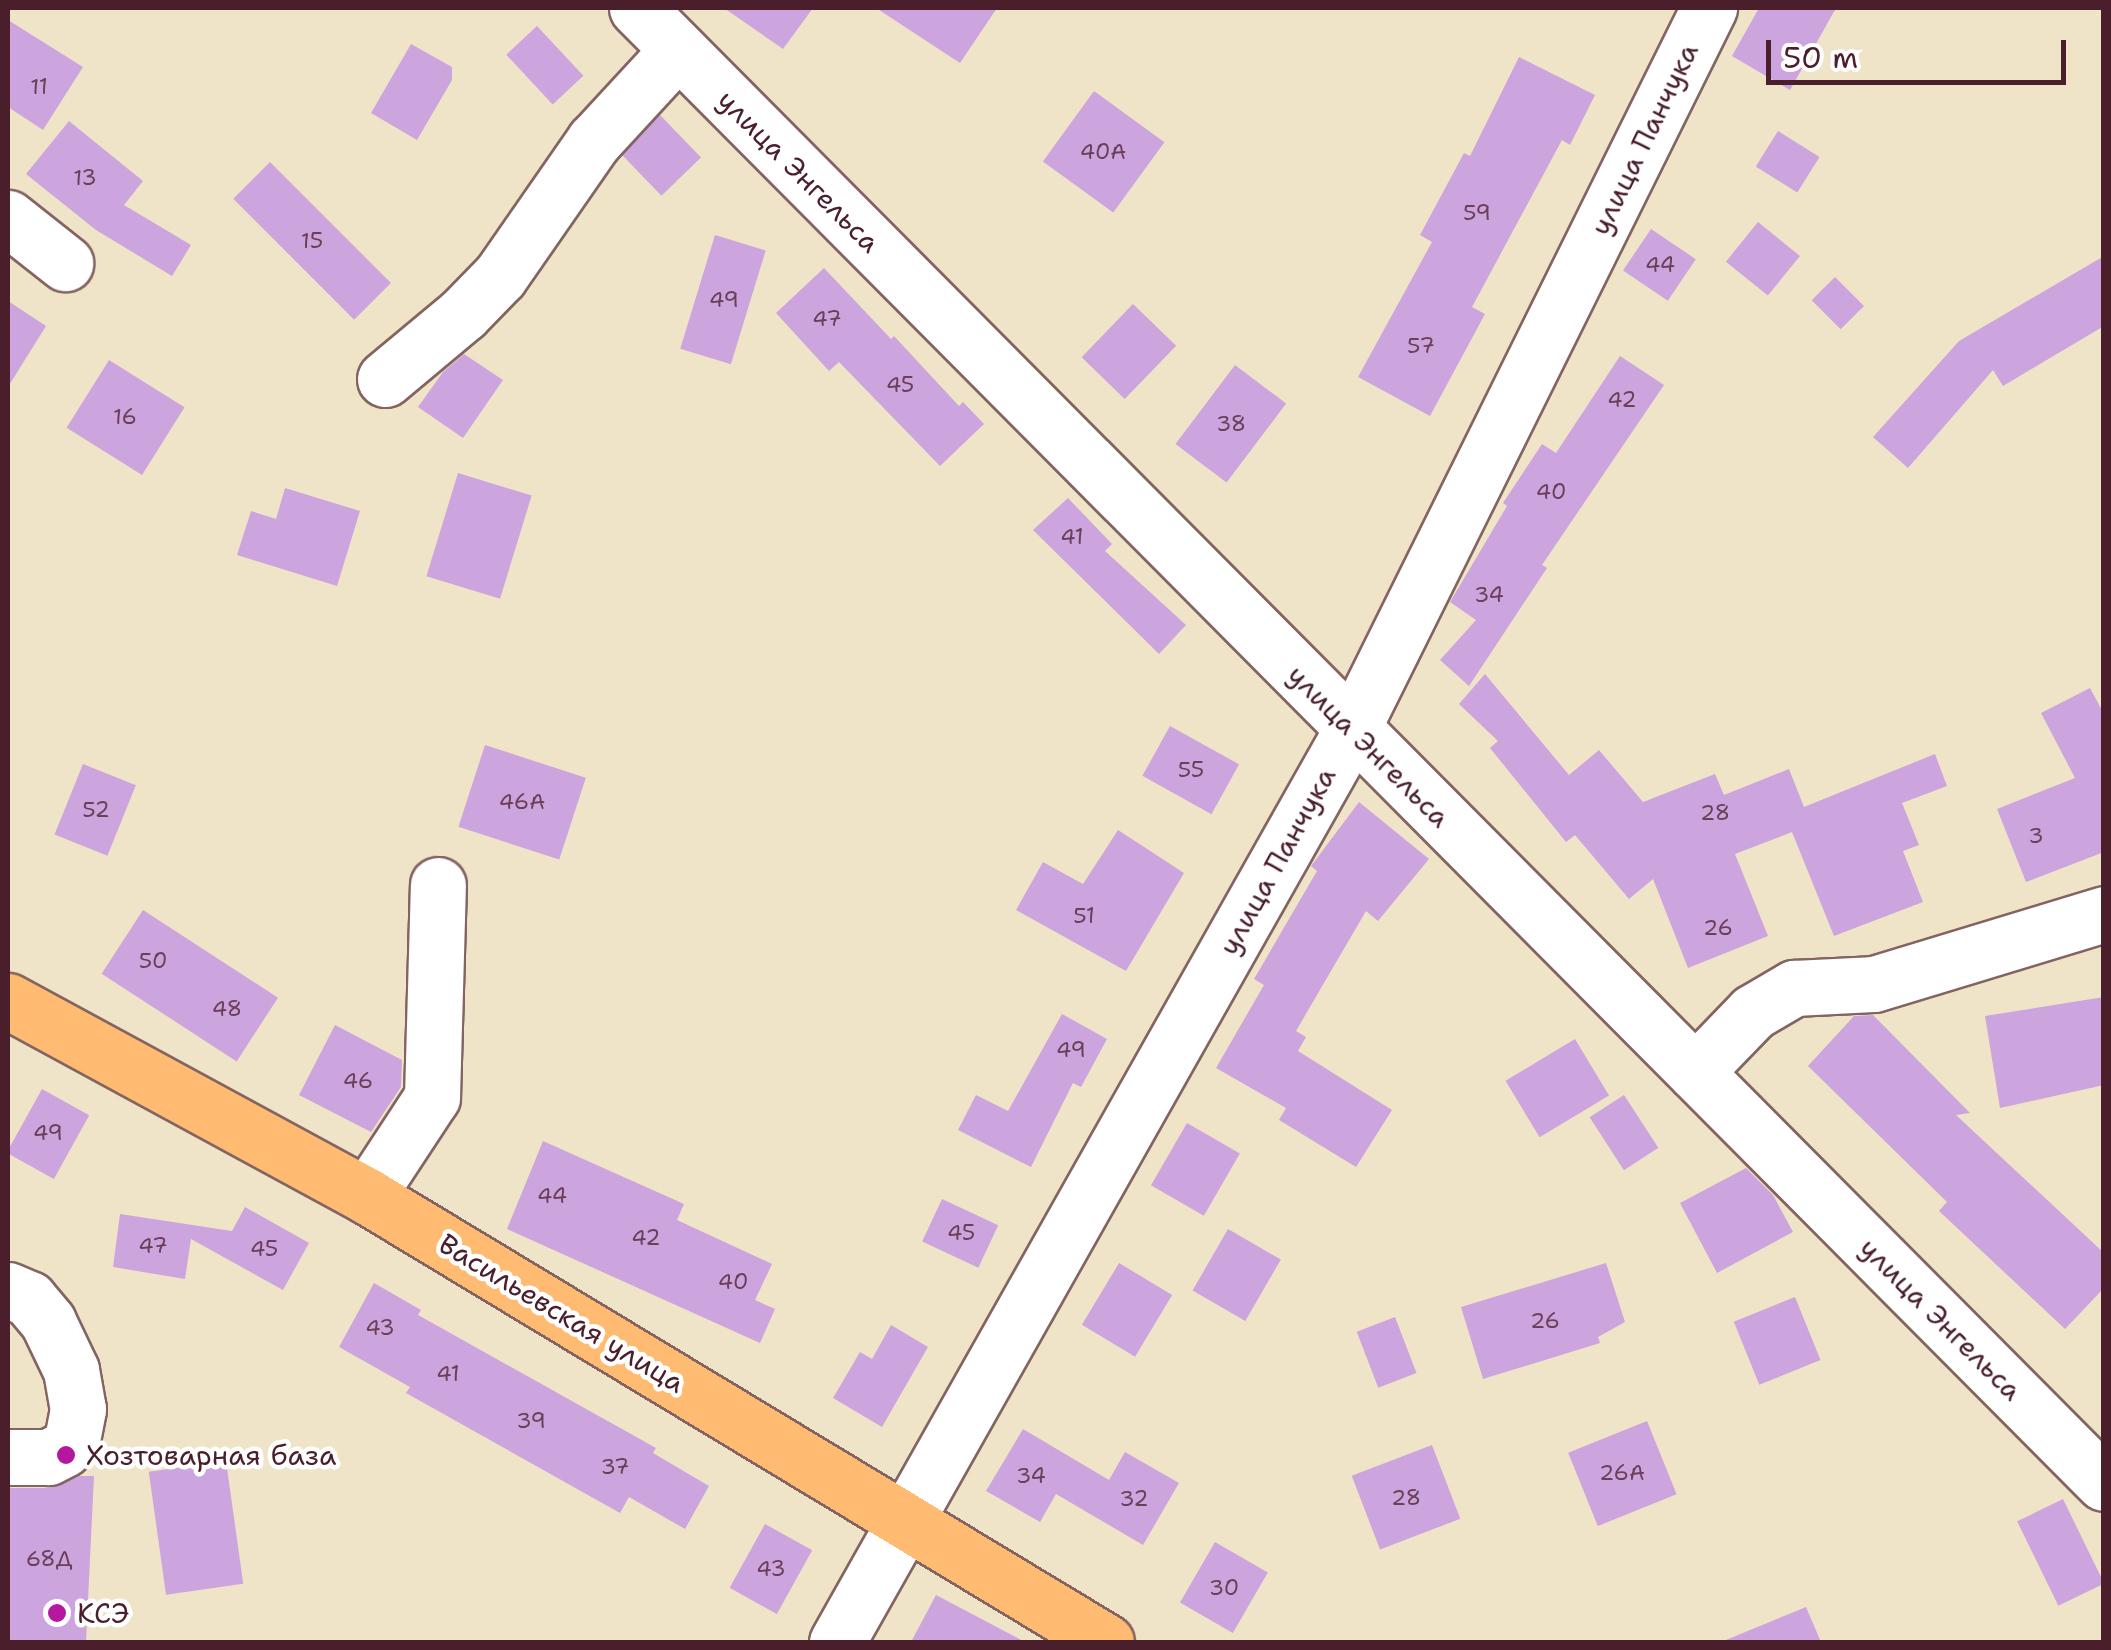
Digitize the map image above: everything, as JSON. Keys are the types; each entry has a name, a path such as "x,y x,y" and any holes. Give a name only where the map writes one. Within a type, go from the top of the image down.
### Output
{"main road":[{"name":"Васильевская улица","path":"8,1001 367,1196 1106,1642"}],"street":[{"name":"улица Энгельса","path":"637,8 2104,1482"},
{"name":"улица Панчука","path":"837,1642 1352,729 1709,8"},
{"path":"385,379 500,276 594,141 678,50"},
{"path":"8,218 64,263"},
{"path":"367,1196 432,1096 438,885"},
{"path":"1694,1072 1754,1012 1794,988 1874,984 2104,914"},
{"path":"8,1290 30,1300 48,1322 70,1370 78,1409 72,1440 64,1449 48,1457 8,1457"}],"building":[{"path":"724,8 813,8 783,49"},
{"path":"876,8 997,8 960,63"},
{"path":"1759,8 1836,8 1790,90 1732,56"},
{"path":"8,20 83,67 43,130 8,107"},
{"path":"537,26 583,76 553,104 506,55"},
{"path":"411,44 452,67 452,80 417,140 371,113"},
{"path":"1519,57 1595,95 1570,145 1562,140 1472,307 1485,314 1430,416 1358,377 1432,242 1420,235 1464,153 1470,156"},
{"path":"1094,91 1164,142 1113,213 1043,161"},
{"path":"660,115 701,157 661,196 620,153"},
{"path":"69,121 143,181 124,205 191,245 172,276 96,230 26,174"},
{"path":"1778,131 1820,157 1797,193 1756,167"},
{"path":"270,162 391,283 354,320 233,199"},
{"path":"1758,222 1800,256 1768,296 1726,262"},
{"path":"1651,229 1696,259 1668,301 1623,270"},
{"path":"715,235 766,250 731,364 680,349"},
{"path":"2104,256 2104,326 2003,386 1993,370 1908,468 1873,437 1959,341"},
{"path":"824,268 959,406 963,402 984,424 940,466 839,362 829,371 776,313"},
{"path":"1835,277 1864,306 1841,329 1812,300"},
{"path":"8,301 46,326 8,387"},
{"path":"1133,304 1176,346 1125,399 1082,357"},
{"path":"464,354 503,380 463,438 418,407 443,372"},
{"path":"1620,356 1664,385 1542,565 1547,568 1469,686 1440,660 1476,620 1450,602 1507,506 1503,503 1542,444 1556,453"},
{"path":"109,360 184,407 142,475 67,428"},
{"path":"1235,365 1286,404 1227,483 1175,444"},
{"path":"458,473 532,496 500,599 426,576"},
{"path":"285,488 360,511 337,586 237,555 251,511 276,519"},
{"path":"1068,498 1112,544 1105,551 1186,625 1159,654 1033,530"},
{"path":"1485,674 1569,775 1599,750 1643,802 1715,774 1724,795 1789,769 1804,807 1935,754 1947,786 1902,803 1919,845 1903,851 1923,902 1834,936 1792,832 1735,854 1768,936 1688,968 1653,879 1629,899 1575,835 1566,842 1490,748 1498,741 1459,704"},
{"path":"2090,688 2104,714 2104,852 2026,882 1997,809 2075,778 2041,713"},
{"path":"1170,726 1239,764 1211,814 1142,776"},
{"path":"485,745 586,778 559,860 458,827"},
{"path":"83,764 136,785 107,856 55,834"},
{"path":"1359,802 1429,859 1378,921 1366,911 1296,1031 1306,1037 1298,1051 1392,1110 1356,1167 1279,1120 1286,1108 1216,1068 1264,985 1254,979 1317,871 1311,866"},
{"path":"1118,830 1184,873 1126,971 1016,910 1043,862 1083,884"},
{"path":"143,910 278,998 237,1061 102,974"},
{"path":"2104,997 2104,1085 2000,1108 1985,1016"},
{"path":"1062,1014 1107,1039 1081,1087 1073,1083 1031,1167 958,1130 976,1095 1008,1111"},
{"path":"1873,1015 1970,1113 1956,1115 2104,1253 2104,1288 2065,1329 1939,1211 1947,1202 1808,1066 1854,1016"},
{"path":"335,1025 402,1060 401,1087 371,1132 299,1095"},
{"path":"1575,1039 1609,1096 1540,1137 1506,1081"},
{"path":"42,1089 89,1115 54,1179 8,1154"},
{"path":"1624,1095 1658,1148 1624,1170 1590,1117"},
{"path":"1187,1123 1240,1154 1204,1216 1151,1185"},
{"path":"543,1141 684,1204 677,1220 772,1264 755,1300 775,1309 760,1343 507,1229"},
{"path":"1746,1168 1773,1195 1793,1232 1717,1273 1680,1203"},
{"path":"942,1199 998,1225 978,1268 922,1242"},
{"path":"245,1207 309,1243 283,1290 191,1239 185,1279 113,1267 120,1214 232,1231"},
{"path":"1228,1229 1281,1260 1245,1321 1192,1290"},
{"path":"1119,1263 1172,1295 1135,1357 1082,1325"},
{"path":"1606,1263 1625,1322 1598,1337 1600,1343 1483,1379 1461,1307"},
{"path":"374,1283 421,1310 418,1315 656,1448 653,1453 709,1486 685,1529 629,1497 620,1513 406,1393 410,1387 339,1347"},
{"path":"1795,1297 1820,1360 1759,1385 1734,1322"},
{"path":"1395,1317 1417,1373 1378,1388 1357,1332"},
{"path":"891,1325 928,1347 882,1427 833,1398 860,1352 872,1359"},
{"path":"1647,1421 1677,1494 1598,1526 1568,1453"},
{"path":"1023,1429 1109,1480 1125,1452 1179,1483 1143,1545 1056,1494 1040,1522 986,1491"},
{"path":"1432,1445 1460,1519 1380,1550 1352,1476"},
{"path":"226,1461 243,1584 166,1595 149,1472"},
{"path":"80,1476 94,1476 86,1642 8,1642 8,1488 49,1488"},
{"path":"2063,1499 2104,1584 2058,1606 2017,1521"},
{"path":"765,1524 812,1550 777,1614 730,1588"},
{"path":"1215,1542 1268,1572 1233,1633 1180,1603"},
{"path":"936,1595 1025,1642 911,1642"},
{"path":"1806,1607 1821,1642 1721,1642"}],"place":[{"name":"Хозтоварная база","path":"66,1455"},
{"name":"КСЭ","path":"57,1613"}]}
